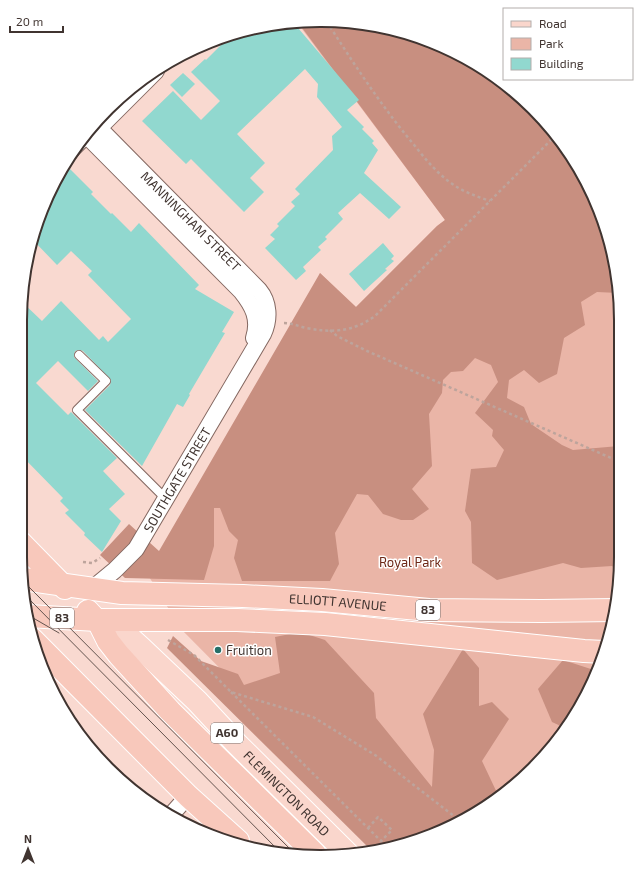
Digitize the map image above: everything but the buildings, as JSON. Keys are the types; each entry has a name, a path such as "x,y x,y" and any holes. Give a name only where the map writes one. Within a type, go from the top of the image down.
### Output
{"highway":[{"name":"FLEMINGTON ROAD","path":"27,549 98,621 110,644 170,711 310,849"},
{"name":"83","path":"28,580 62,585"},
{"name":"ELLIOTT AVENUE","path":"62,585 122,593 316,599 429,610 609,610"},
{"name":"83","path":"34,616 98,621"},
{"name":"ELLIOTT AVENUE","path":"98,621 237,620 325,624 598,652"},
{"path":"43,650 188,796 232,836"}],"main road":[{"name":"FLEMINGTON ROAD","path":"98,621 130,638 141,648 197,701 236,743 343,849"},
{"path":"216,822 225,834"}],"street":[{"name":"MANNINGHAM STREET","path":"95,134 259,290 264,297 267,306 262,323"},
{"name":"SOUTHGATE STREET","path":"92,589 133,553 166,499 247,358 263,334 262,323"},
{"path":"174,811 188,796"}],"lane":[{"path":"79,355 106,381 77,410 166,499"}],"path":[{"path":"331,28 360,74 402,132 428,162 451,184 472,195 490,201"},
{"path":"262,323 287,323 306,328 329,330 354,328 375,316 551,140"},
{"path":"329,330 367,351 614,460"},
{"path":"83,562 92,563 100,558"},
{"path":"163,637 194,655 381,841 392,830 378,817 368,828"},
{"path":"231,692 313,716 374,755 455,817"}],"green space":[{"name":"Royal Park","path":"301,28 340,28 378,33 433,49 484,76 514,100 541,127 565,157 575,174 592,208 598,226 604,245 611,282 614,320 614,556 608,614 592,669 565,720 541,750 514,777 484,801 450,820 433,828 391,841 181,629 148,575 302,344 320,273 356,307 437,226 445,220"}],"shaded area":[{"path":"302,28 340,28 396,37 433,49 467,66 484,76 528,113 565,157 575,174 592,208 604,245 612,293 597,292 581,302 585,325 564,338 557,374 539,383 524,370 509,380 507,398 524,407 531,424 562,445 573,450 614,446 613,567 581,568 563,563 497,580 472,563 471,522 465,511 471,469 496,467 504,450 492,436 493,430 475,413 498,382 491,365 475,358 463,371 451,372 443,380 442,393 429,414 432,466 412,489 429,509 413,520 401,520 383,514 368,495 357,494 335,533 339,564 330,581 242,581 234,558 238,540 229,531 220,508 214,508 214,546 204,580 125,578 100,555 129,524 159,551 320,273 356,307 437,226 445,220"},
{"path":"300,632 325,640 374,693 376,718 432,787 434,750 423,714 463,649 479,668 479,706 492,702 509,719 482,761 496,791 484,801 467,811 433,828 396,840 367,846 167,648 173,636 201,661 238,674 244,685 280,673 275,637"},
{"path":"563,660 592,669 575,703 560,726 552,722 538,689"}],"tram line":[{"path":"29,587 289,848"},
{"path":"31,601 274,846"},
{"path":"34,618 59,633"}],"place":[{"name":"Fruition","path":"218,650"}]}
